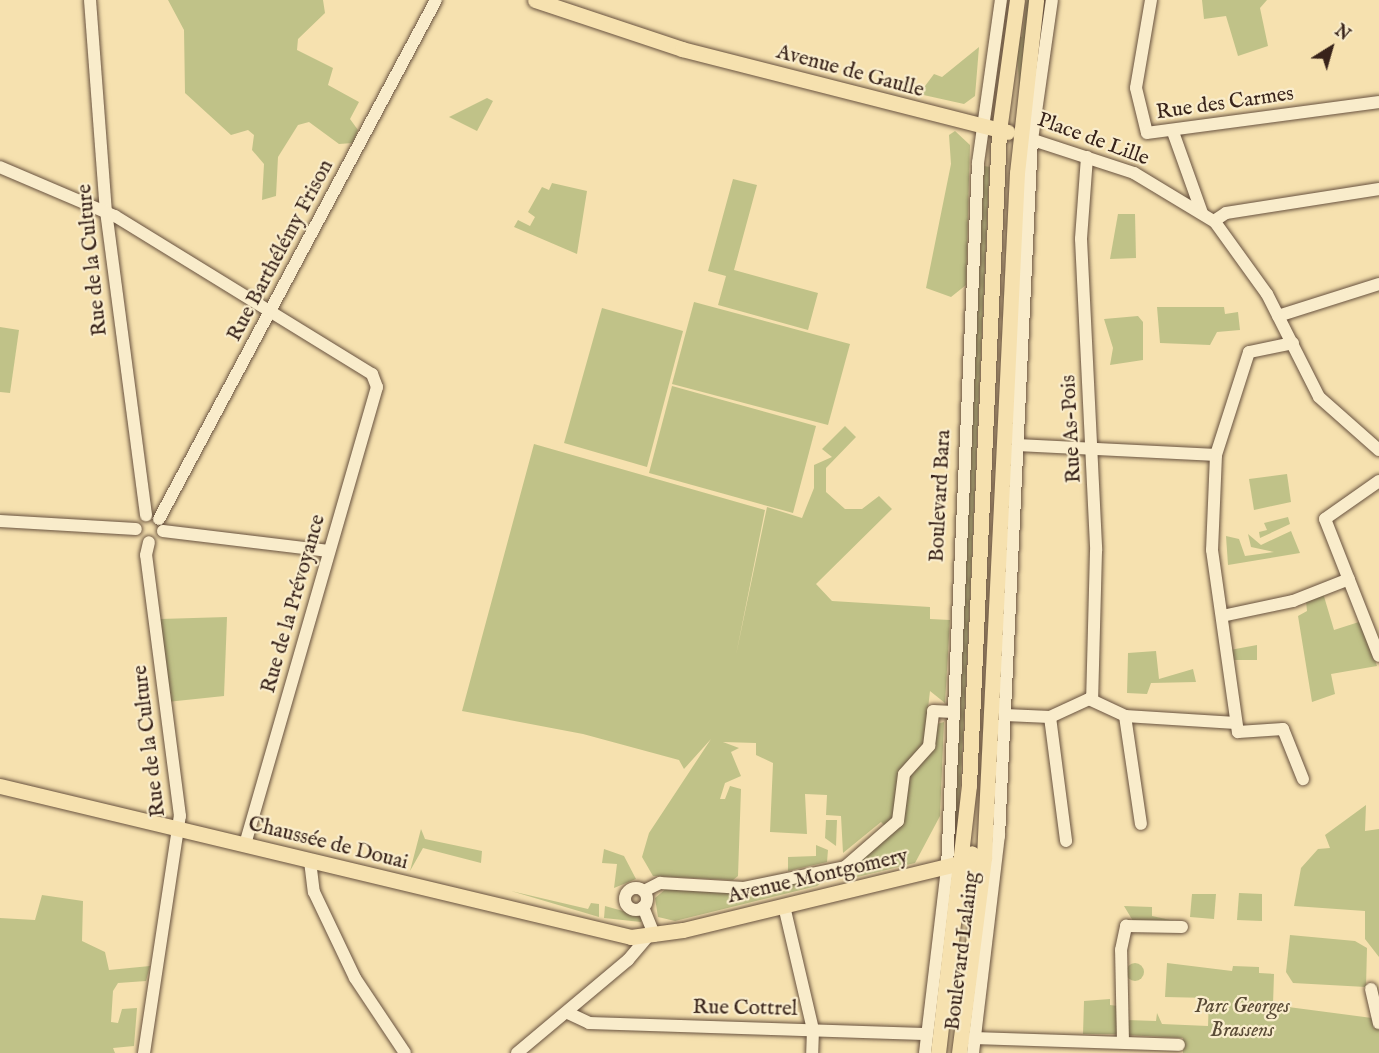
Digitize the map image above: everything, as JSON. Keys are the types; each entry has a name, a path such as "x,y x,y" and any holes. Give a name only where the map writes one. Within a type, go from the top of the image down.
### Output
{"main road":[{"name":"Avenue de Gaulle","path":"535,0 669,46 1015,134"},
{"path":"1015,134 1008,57 1017,0"},
{"path":"972,861 986,809 1009,310 1001,246 1015,134 1036,0"},
{"name":"Boulevard Bara","path":"972,861 969,785 1015,134"},
{"name":"Chaussée de Douai","path":"0,786 615,934 651,936"},
{"name":"Avenue Montgomery","path":"651,936 972,861"},
{"name":"Boulevard Lalaing","path":"959,1053 959,1023 972,861"},
{"name":"Boulevard Lalaing","path":"938,1053 972,861"}],"street":[{"name":"Rue de la Culture","path":"90,0 106,211 146,515"},
{"name":"Rue Barthélémy Frison","path":"159,519 436,0"},
{"name":"Boulevard Bara","path":"972,861 953,712 981,126 1001,0"},
{"path":"972,861 1005,715 1018,445 1015,134 1052,0"},
{"name":"Rue des Carmes","path":"1151,0 1136,88 1147,133 1173,132 1379,102"},
{"name":"Place de Lille","path":"1173,132 1202,213"},
{"name":"Place de Lille","path":"1015,134 1134,173 1202,213"},
{"name":"Rue As-Pois","path":"1087,157 1081,239 1092,449 1096,585 1092,700"},
{"path":"0,167 106,211 270,311"},
{"path":"1214,221 1229,213 1379,189"},
{"path":"1202,213 1214,221 1242,255 1293,343 1319,397 1379,450"},
{"path":"1278,316 1379,284"},
{"name":"Rue de la Prévoyance","path":"245,845 377,387 372,374 270,311"},
{"path":"1293,343 1249,352 1216,455 1212,550 1236,723 1245,734 1283,729 1289,734 1303,779"},
{"path":"1018,445 1216,455"},
{"path":"1378,652 1325,519 1379,481"},
{"path":"136,529 146,515 159,519 163,531"},
{"path":"0,521 136,529 149,542 163,531 329,552"},
{"name":"Rue de la Culture","path":"144,1053 179,829 146,555 149,542"},
{"path":"1222,616 1293,601 1349,579"},
{"path":"1005,715 1050,717 1092,700 1125,716 1236,723"},
{"path":"643,907 630,908 625,898 630,889 644,891 660,883 744,888 845,867 898,821 904,774 929,746 933,711 953,712"},
{"path":"1125,716 1141,824"},
{"path":"1050,717 1066,841"},
{"path":"310,861 314,892 355,978 405,1053"},
{"name":"Boulevard Lalaing","path":"925,1053 924,1034 972,861"},
{"name":"Boulevard Lalaing","path":"972,861 973,1053"},
{"path":"517,1053 568,1013 651,936 643,907 644,891"},
{"path":"784,906 813,1030 812,1053"},
{"path":"1123,1042 1121,950 1126,926 1182,927"},
{"path":"1371,989 1379,1023"},
{"name":"Rue Cottrel","path":"568,1013 589,1023 924,1034"},
{"path":"972,1038 1179,1045"}],"green space":[{"path":"168,0 323,0 325,13 298,39 297,50 333,68 328,85 359,102 350,119 358,130 353,143 339,144 309,122 298,125 278,157 276,196 262,200 264,164 252,150 254,135 248,130 231,135 185,93 184,30"},
{"path":"1027,0 1031,0 1020,91 1015,35 1022,37"},
{"path":"1202,0 1267,0 1260,8 1268,46 1238,56 1226,16 1204,19"},
{"path":"979,47 975,96 964,104 919,94 934,74 942,77"},
{"path":"487,98 493,101 477,131 449,117"},
{"path":"955,131 970,145 966,285 951,297 926,288 951,164 949,135"},
{"path":"984,166 990,167 966,681 958,827 953,827"},
{"path":"733,179 757,185 734,270 818,293 808,330 718,305 726,276 708,271"},
{"path":"552,183 587,191 577,254 514,227 518,220 530,226 535,217 528,212 542,187 549,190"},
{"path":"1118,214 1135,214 1136,258 1110,259"},
{"path":"694,302 850,344 828,425 672,384"},
{"path":"1157,307 1224,307 1225,314 1238,312 1240,330 1217,332 1210,345 1160,343"},
{"path":"602,308 683,331 647,467 564,443"},
{"path":"1138,316 1143,322 1143,360 1110,365 1113,348 1104,319"},
{"path":"0,327 19,330 10,393 0,392"},
{"path":"672,386 816,426 793,513 649,473"},
{"path":"845,426 856,437 826,468 826,492 845,509 862,509 879,496 892,509 816,584 832,601 930,607 930,619 950,620 945,703 930,691 924,744 898,773 896,814 886,827 881,822 843,853 841,816 826,815 827,795 805,794 807,834 770,832 773,763 756,755 756,743 723,742 739,748 731,752 741,776 725,783 720,799 725,799 730,786 741,789 738,876 733,880 653,876 642,857 649,833 711,739 684,769 679,760 583,734 462,711 534,444 765,510 736,655 767,507 802,518 814,488 814,465 832,457 822,449"},
{"path":"1287,474 1291,502 1254,510 1249,479"},
{"path":"1288,517 1290,524 1260,538 1259,532 1267,530 1264,523"},
{"path":"1291,531 1300,553 1228,565 1226,536 1239,539 1245,556 1274,552 1251,547 1248,534 1261,545"},
{"path":"1323,593 1334,630 1362,621 1377,666 1331,674 1335,694 1312,702 1298,616 1307,611 1306,601"},
{"path":"227,617 224,696 167,702 160,619"},
{"path":"1257,645 1257,660 1231,660 1230,650"},
{"path":"1156,651 1159,679 1193,669 1196,682 1151,683 1147,694 1127,693 1128,653"},
{"path":"944,722 940,816 915,863 857,877 828,877 817,886 675,921 658,917 655,898 667,888 739,892 858,864 904,818 908,777 937,724"},
{"path":"1366,805 1365,831 1379,829 1379,957 1365,939 1365,911 1294,906 1301,868 1318,849 1330,848 1325,835"},
{"path":"826,820 837,820 836,846 825,838"},
{"path":"421,829 425,839 482,851 481,863 423,848 410,871"},
{"path":"816,845 828,850 827,862 788,871 788,857 816,856"},
{"path":"604,849 624,856 636,879 614,888 617,864 602,863"},
{"path":"511,891 588,909 591,903 599,904 599,917"},
{"path":"1239,893 1262,894 1262,921 1237,920"},
{"path":"1192,894 1216,894 1214,919 1190,917"},
{"path":"42,895 83,901 82,941 105,952 109,970 150,966 146,981 118,983 113,991 111,1022 118,1023 122,1009 137,1008 134,1046 113,1048 115,1053 0,1053 0,918 35,920"},
{"path":"605,906 641,916 641,922 604,918"},
{"path":"1124,906 1152,907 1152,916 1175,921 1133,921"},
{"path":"1290,935 1355,941 1367,948 1366,987 1293,983 1286,972"},
{"path":"1131,963 1139,963 1144,968 1142,979 1131,981 1126,976 1126,968"},
{"name":"Parc Georges Brassens","path":"1167,963 1232,971 1233,966 1259,967 1259,973 1274,974 1273,1005 1372,1018 1379,1025 1379,1053 1183,1053 1183,1038 1126,1035 1126,1020 1156,1021 1157,1013 1162,1024 1208,1026 1209,998 1165,997"},
{"path":"1110,999 1110,1005 1118,1006 1118,1034 1083,1034 1084,1001"}]}
